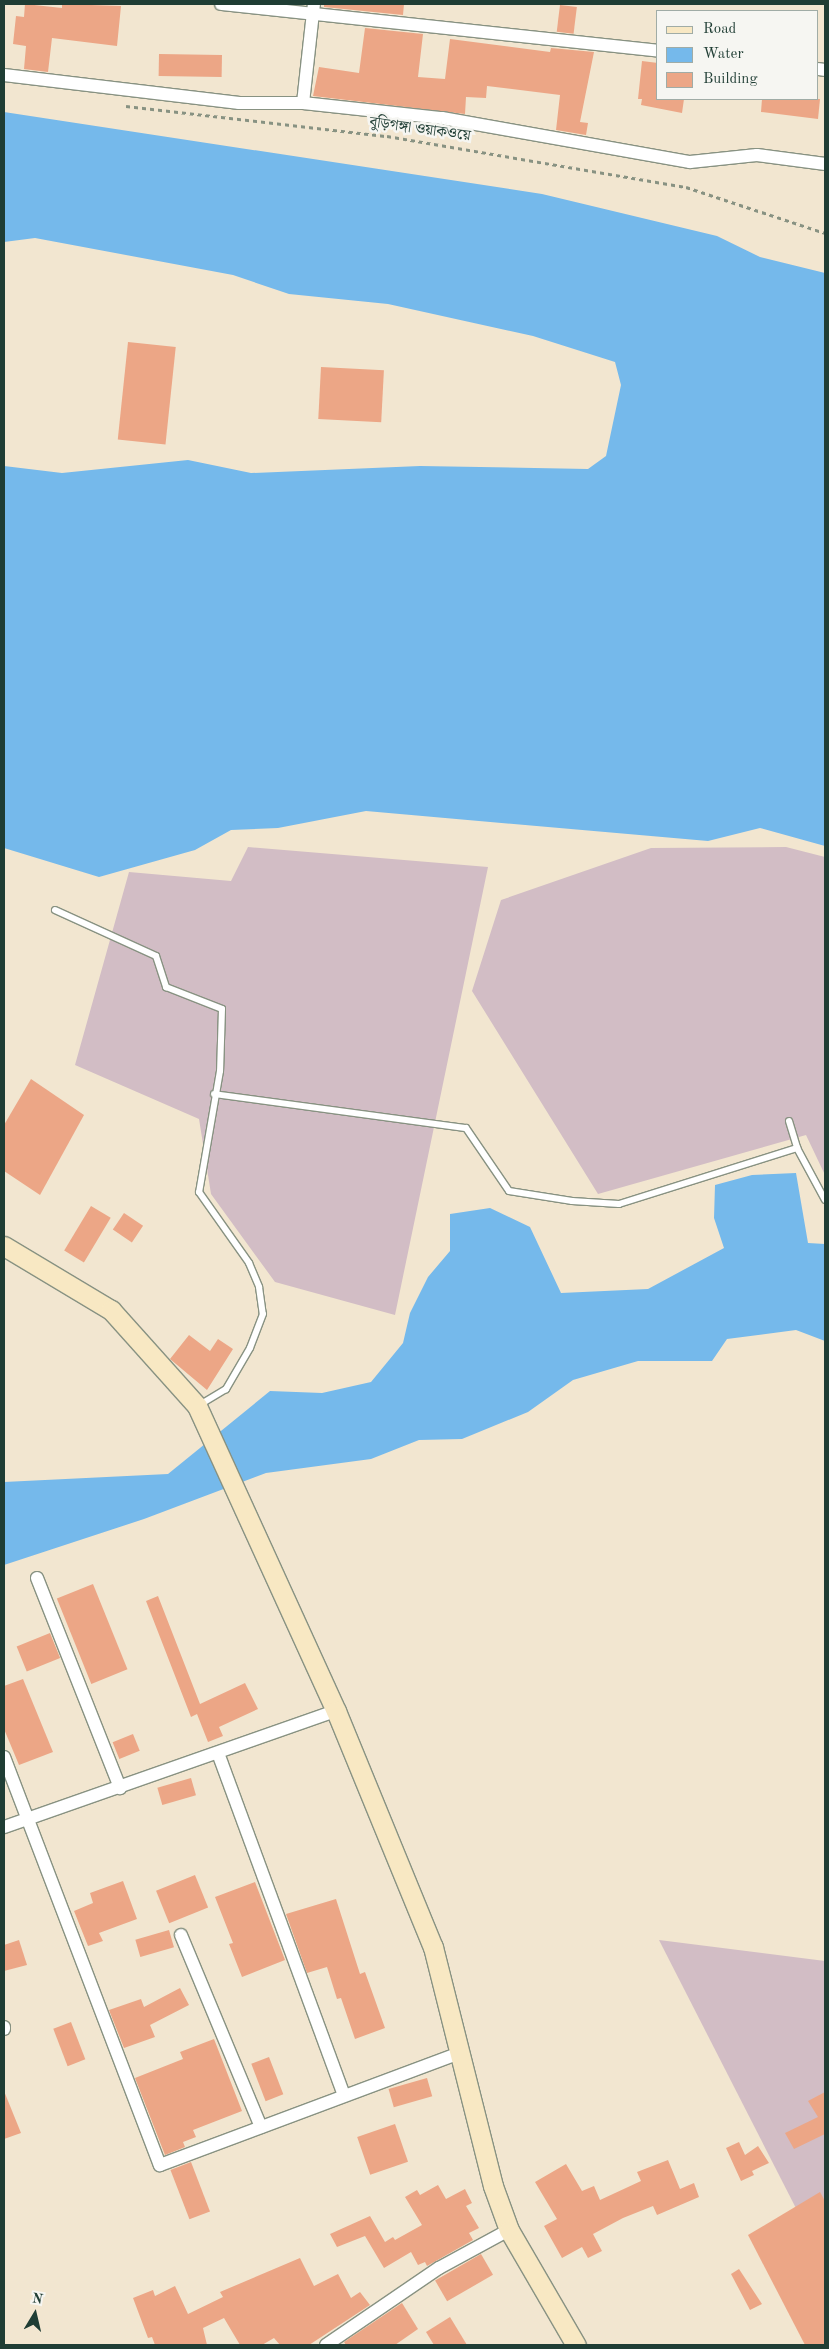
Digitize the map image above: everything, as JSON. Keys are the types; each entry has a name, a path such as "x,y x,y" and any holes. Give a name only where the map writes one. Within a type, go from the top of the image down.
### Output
{"street":[{"path":"221,4 313,8 656,51"},
{"path":"302,103 313,8"},
{"path":"4,75 239,104 302,103 442,118 690,162 757,155 825,164"},
{"path":"4,1246 110,1310 197,1406 336,1711 433,1947 493,2186 509,2230 576,2345"},
{"path":"37,1578 120,1788"},
{"path":"4,1827 336,1711"},
{"path":"218,1753 344,2096"},
{"path":"4,1757 160,2165 460,2053"},
{"path":"181,1935 261,2127"},
{"path":"326,2345 439,2268 509,2230"}],"lane":[{"path":"55,910 156,956 166,988 222,1009 220,1071 214,1094 199,1192 249,1263 259,1287 263,1314 250,1348 226,1389 197,1406"},
{"path":"214,1094 466,1128 508,1191 572,1201 619,1204 797,1148"},
{"path":"789,1121 797,1148 825,1200"}],"path":[{"name":"বুড়িগঙ্গা ওয়াকওয়ে","path":"122,106 387,136 619,174 686,187 825,233"}],"shaded area":[{"path":"248,847 488,867 395,1315 275,1282 211,1194 199,1119 75,1065 129,872 231,881"},
{"path":"786,847 825,857 825,1175 806,1135 598,1194 472,991 501,900 651,848"},
{"path":"659,1940 825,1961 825,2265"}],"water":[{"path":"4,112 542,194 717,236 760,257 825,273 825,846 760,828 708,841 366,811 278,828 231,830 195,850 99,877 4,848 4,466 62,473 188,460 251,473 420,466 588,469 606,456 621,385 615,362 533,336 388,304 289,294 233,275 35,238 4,242"},
{"path":"796,1173 808,1243 825,1244 825,1341 796,1330 727,1339 712,1361 638,1361 573,1380 528,1412 462,1439 419,1440 371,1459 266,1473 144,1519 4,1565 4,1482 168,1474 270,1391 322,1393 371,1382 403,1343 410,1313 428,1277 450,1251 450,1214 490,1208 530,1227 561,1293 648,1289 724,1248 714,1218 715,1185 752,1175"}],"building":[{"path":"25,4 62,8 62,4 121,6 117,46 52,38 48,72 24,69 26,46 13,44 16,16 24,17"},
{"path":"324,4 404,4 403,15 324,7"},
{"path":"560,5 577,7 574,34 557,32"},
{"path":"365,28 423,34 418,77 445,79 450,39 550,52 551,48 594,52 580,122 588,123 586,135 556,130 560,95 487,86 486,98 466,97 465,114 313,96 319,67 359,73"},
{"path":"159,54 222,55 222,77 159,76"},
{"path":"642,61 656,63 656,100 684,100 682,113 641,105 642,99 638,99"},
{"path":"820,99 818,119 761,112 762,100"},
{"path":"128,342 176,347 165,444 118,439"},
{"path":"321,367 384,370 381,422 318,419"},
{"path":"31,1079 84,1115 40,1195 4,1171 4,1125"},
{"path":"91,1206 111,1218 84,1262 64,1251"},
{"path":"124,1213 143,1226 132,1242 113,1230"},
{"path":"189,1335 210,1351 218,1339 233,1349 207,1390 170,1359"},
{"path":"93,1584 127,1669 91,1684 57,1599"},
{"path":"158,1596 200,1704 245,1683 258,1709 219,1727 223,1736 208,1742 197,1714 191,1717 146,1601"},
{"path":"50,1633 60,1658 27,1672 17,1646"},
{"path":"23,1679 53,1752 19,1765 4,1729 4,1686"},
{"path":"133,1734 140,1751 119,1759 113,1742"},
{"path":"191,1778 196,1795 162,1805 157,1788"},
{"path":"195,1875 208,1907 169,1923 156,1891"},
{"path":"123,1881 137,1919 99,1933 103,1941 88,1946 74,1911 93,1903 90,1893"},
{"path":"255,1882 285,1960 242,1977 229,1944 233,1943 215,1897"},
{"path":"336,1899 360,1974 365,1972 385,2028 355,2039 341,1998 337,1999 327,1967 307,1973 286,1914"},
{"path":"169,1930 174,1947 140,1957 135,1940"},
{"path":"19,1940 27,1965 4,1971 4,1945"},
{"path":"180,1988 189,2005 150,2025 155,2037 124,2048 109,2010 141,1999 144,2007"},
{"path":"71,2022 85,2059 68,2066 53,2029"},
{"path":"214,2039 242,2111 193,2130 196,2137 183,2142 185,2147 165,2155 135,2078 183,2059 180,2052"},
{"path":"269,2057 283,2094 266,2101 251,2064"},
{"path":"427,2078 432,2096 394,2107 389,2089"},
{"path":"4,2091 21,2133 4,2139"},
{"path":"825,2092 825,2134 794,2149 785,2133 818,2117 808,2101"},
{"path":"395,2124 408,2162 370,2175 357,2137"},
{"path":"739,2142 745,2155 758,2146 769,2163 752,2171 754,2175 741,2181 726,2148"},
{"path":"668,2160 680,2189 694,2183 699,2197 657,2215 653,2206 623,2218 593,2234 602,2251 588,2258 582,2247 562,2258 544,2226 557,2219 535,2182 566,2164 582,2191 594,2186 600,2200 641,2181 637,2172"},
{"path":"191,2162 210,2211 189,2219 170,2170"},
{"path":"438,2185 446,2199 465,2189 472,2203 466,2206 479,2228 469,2233 473,2240 427,2266 425,2262 418,2265 411,2252 384,2268 365,2236 337,2247 330,2234 370,2216 385,2242 393,2237 395,2240 422,2225 405,2197 417,2190 420,2195"},
{"path":"820,2192 825,2201 825,2345 805,2345 748,2235"},
{"path":"481,2254 493,2275 447,2301 435,2280"},
{"path":"300,2258 314,2286 338,2274 351,2298 360,2292 370,2305 309,2345 280,2345 274,2338 262,2345 240,2345 224,2318 203,2328 207,2345 155,2345 152,2337 148,2338 133,2298 153,2290 155,2296 175,2286 188,2314 223,2297 220,2292"},
{"path":"739,2269 762,2304 750,2310 731,2274"},
{"path":"402,2303 418,2329 395,2345 346,2345 344,2342"},
{"path":"450,2317 467,2345 434,2345 426,2332"}]}
